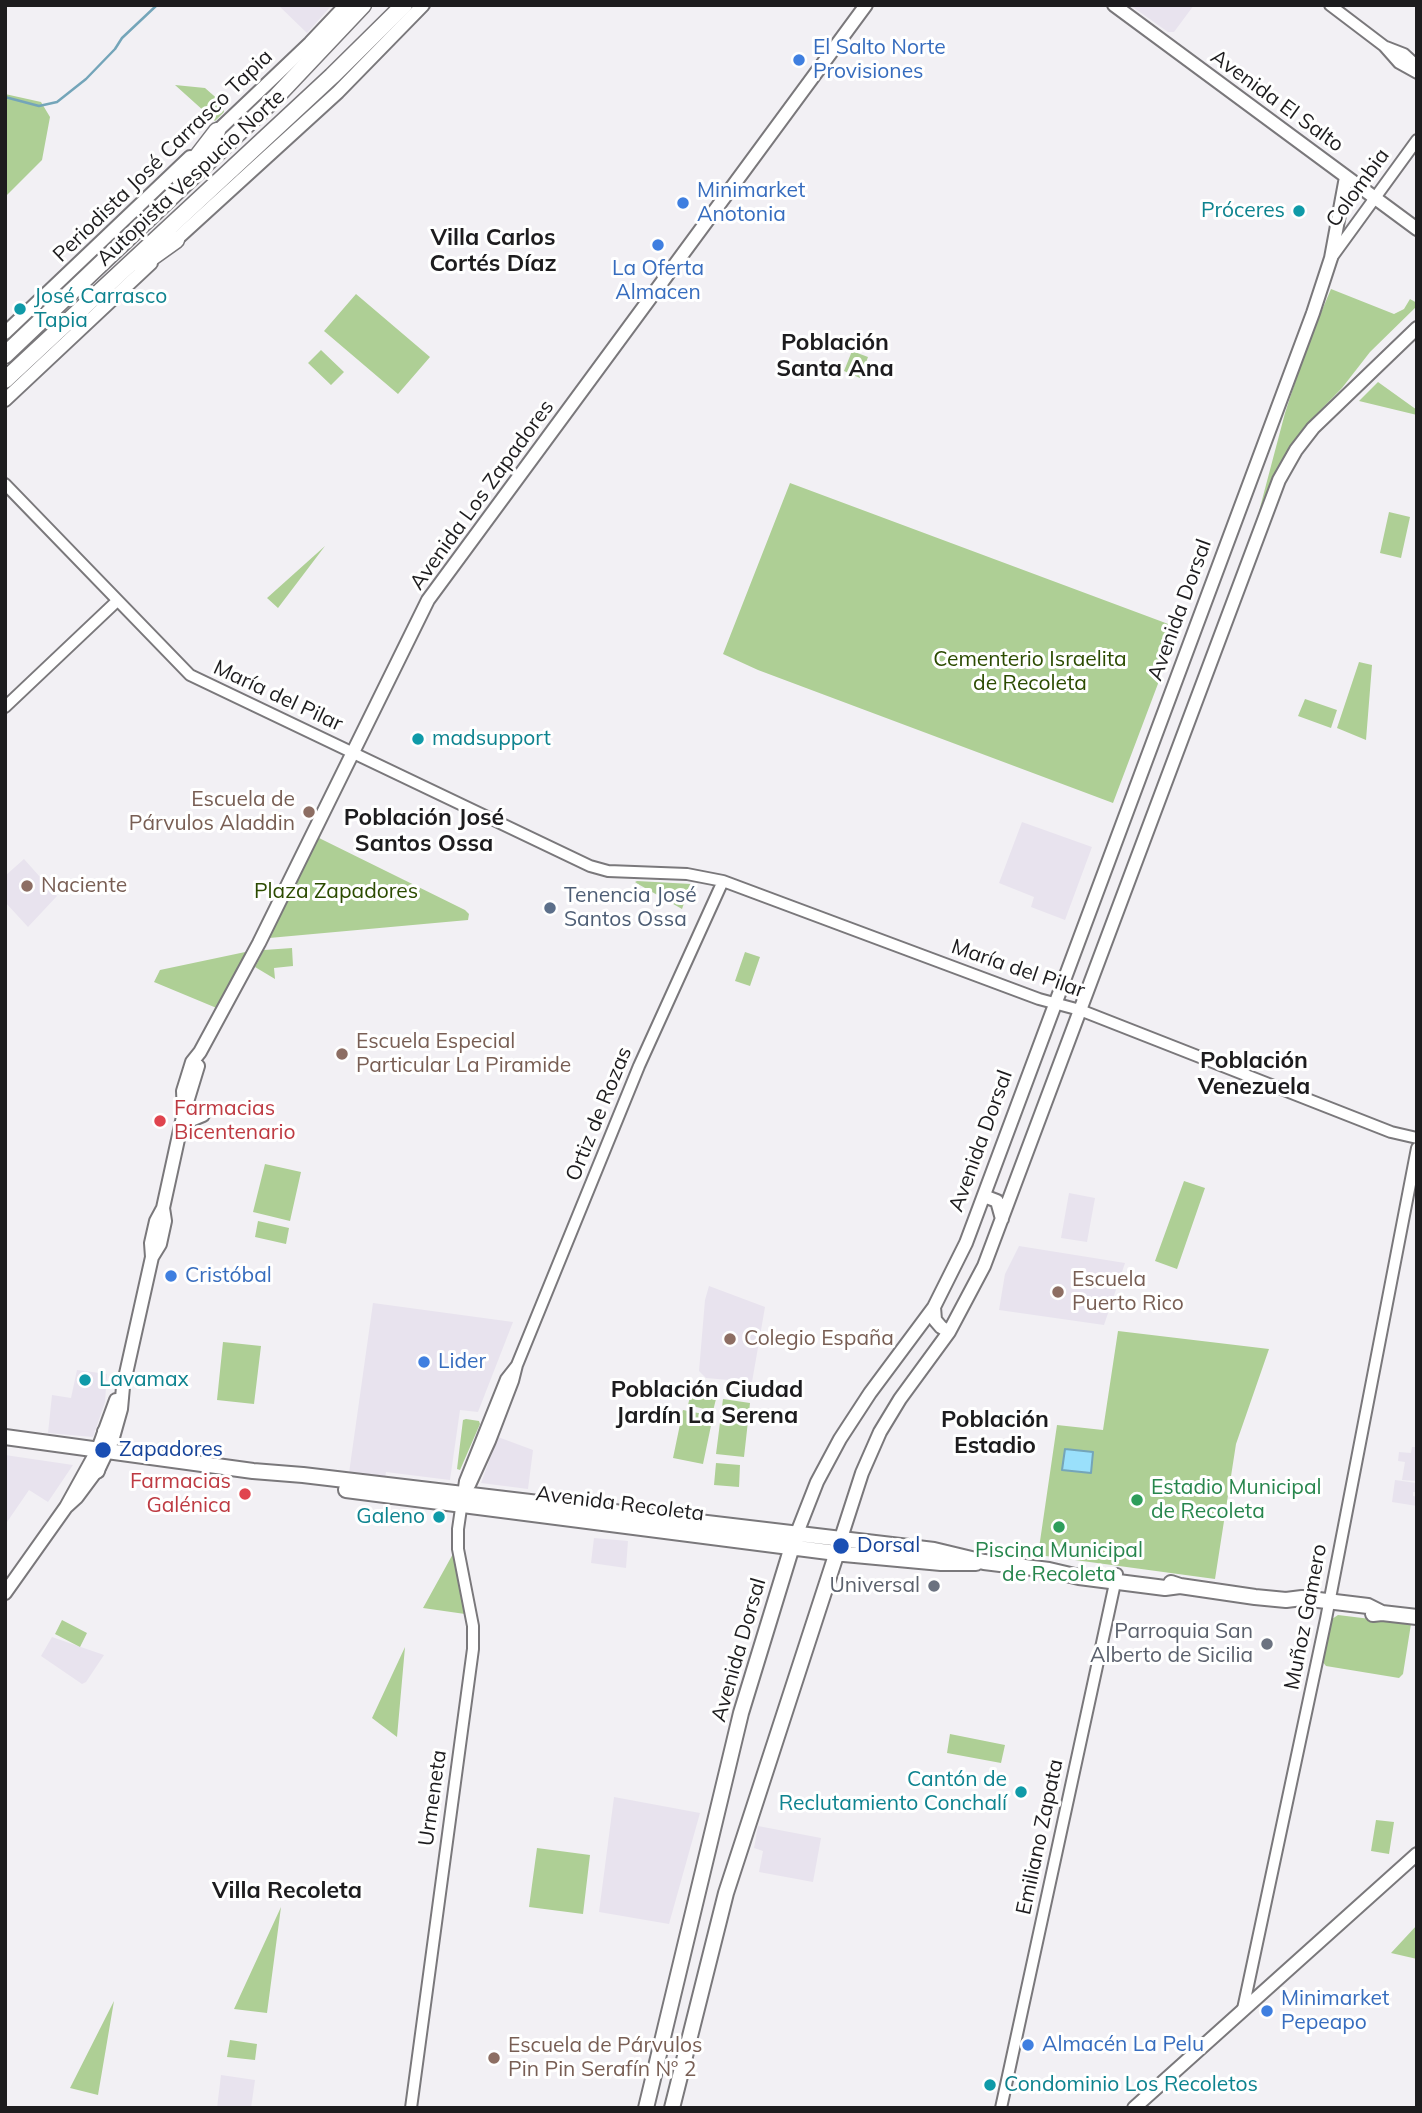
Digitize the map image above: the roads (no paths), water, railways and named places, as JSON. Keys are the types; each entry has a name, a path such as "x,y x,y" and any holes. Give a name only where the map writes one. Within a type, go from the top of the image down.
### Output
{"highway":[{"name":"Autopista Vespucio Norte","path":"5,355 284,89 363,5"},
{"path":"290,115 389,5"},
{"name":"Autopista Vespucio Norte","path":"5,380 404,5"},
{"path":"152,215 217,131"},
{"path":"90,300 176,240"}],"main road":[{"name":"Periodista José Carrasco Tapia","path":"5,333 310,43 346,5"},
{"path":"5,400 338,92 423,5"},
{"name":"Avenida Los Zapadores","path":"5,1593 103,1450 121,1409 123,1387 152,1256 150,1243 163,1208 184,1112 182,1098 185,1081 192,1062 259,943 415,624 432,593 866,5"},
{"name":"Avenida El Salto","path":"1114,5 1417,229"},
{"name":"Avenida Dorsal","path":"646,2108 741,1713 794,1540 817,1482 840,1439 934,1307 960,1257 1296,361 1331,258 1346,177"},
{"path":"672,2108 723,1902 862,1473 880,1432 900,1399 949,1332 977,1282 1279,480 1296,450 1313,428 1417,328"},
{"path":"179,1136 186,1125 203,1115"},
{"path":"984,1196 996,1201 1002,1219"},
{"path":"934,1307 935,1320 949,1332"},
{"name":"Avenida Los Zapadores","path":"105,1432 123,1387"},
{"path":"97,1471 105,1432"},
{"name":"Avenida Recoleta","path":"5,1437 253,1471 303,1475 463,1500 549,1517 839,1545 896,1545 934,1550 984,1562 1116,1578 1165,1588 1180,1586 1286,1600 1302,1598 1328,1606 1368,1606 1382,1613 1417,1617"},
{"name":"Avenida Los Zapadores","path":"66,1507 97,1471"},
{"name":"Avenida Recoleta","path":"463,1500 562,1507 794,1540"},
{"path":"549,1517 558,1513 562,1507"},
{"name":"Avenida Recoleta","path":"839,1545 881,1557 953,1564 984,1562"},
{"path":"881,1557 886,1550 896,1545"},
{"path":"1134,2108 1417,1854"}],"street":[{"path":"1330,5 1384,46 1399,63 1417,73"},
{"path":"1384,46 1404,54 1417,66"},
{"name":"Colombia","path":"1331,258 1417,140"},
{"name":"María del Pilar","path":"5,484 190,675 595,868 687,874 723,881 1055,1004 1080,1010 1391,1132 1417,1138"},
{"path":"5,707 117,601"},
{"name":"Ortiz de Rozas","path":"463,1500 490,1441 517,1365 639,1066 723,881"},
{"name":"Muñoz Gamero","path":"1243,2009 1328,1606 1417,1148"},
{"name":"Urmeneta","path":"411,2108 473,1649 473,1626 458,1549 463,1500"},
{"name":"Emiliano Zapata","path":"1001,2108 1116,1578"}],"water":[{"path":"1065,1449 1093,1452 1091,1473 1062,1470"}],"waterway":[{"path":"5,97 39,106 57,102 86,79 122,38 157,5"}],"place":[{"name":"El Salto Norte Provisiones","path":"799,60"},
{"name":"Minimarket Anotonia","path":"683,203"},
{"name":"Próceres","path":"1299,211"},
{"name":"La Oferta Almacen","path":"658,245"},
{"name":"José Carrasco Tapia","path":"20,309"},
{"name":"madsupport","path":"418,739"},
{"name":"Escuela de Párvulos Aladdin","path":"309,812"},
{"name":"Naciente","path":"27,886"},
{"name":"Tenencia José Santos Ossa","path":"550,908"},
{"name":"Escuela Especial Particular La Piramide","path":"342,1054"},
{"name":"Farmacias Bicentenario","path":"160,1121"},
{"name":"Cristóbal","path":"171,1276"},
{"name":"Escuela Puerto Rico","path":"1058,1292"},
{"name":"Colegio España","path":"730,1339"},
{"name":"Lider","path":"424,1362"},
{"name":"Lavamax","path":"85,1380"},
{"name":"Zapadores","path":"103,1450"},
{"name":"Farmacias Galénica","path":"245,1494"},
{"name":"Estadio Municipal de Recoleta","path":"1137,1500"},
{"name":"Galeno","path":"439,1517"},
{"name":"Piscina Municipal de Recoleta","path":"1059,1527"},
{"name":"Dorsal","path":"841,1546"},
{"name":"Universal","path":"934,1586"},
{"name":"Parroquia San Alberto de Sicilia","path":"1267,1644"},
{"name":"Cantón de Reclutamiento Conchalí","path":"1021,1792"},
{"name":"Minimarket Pepeapo","path":"1267,2011"},
{"name":"Almacén La Pelu","path":"1028,2045"},
{"name":"Escuela de Párvulos Pin Pin Serafín Nº 2","path":"494,2058"},
{"name":"Condominio Los Recoletos","path":"990,2085"}],"district":[{"name":"Villa Carlos Cortés Díaz","path":"493,251"},
{"name":"Población Santa Ana","path":"835,356"},
{"name":"Población José Santos Ossa","path":"424,831"},
{"name":"Población Venezuela","path":"1254,1074"},
{"name":"Población Ciudad Jardín La Serena","path":"707,1403"},
{"name":"Población Estadio","path":"995,1433"},
{"name":"Villa Recoleta","path":"287,1891"}],"park label":[{"name":"Cementerio Israelita de Recoleta","path":"1030,672"},
{"name":"Plaza Zapadores","path":"336,892"}]}
